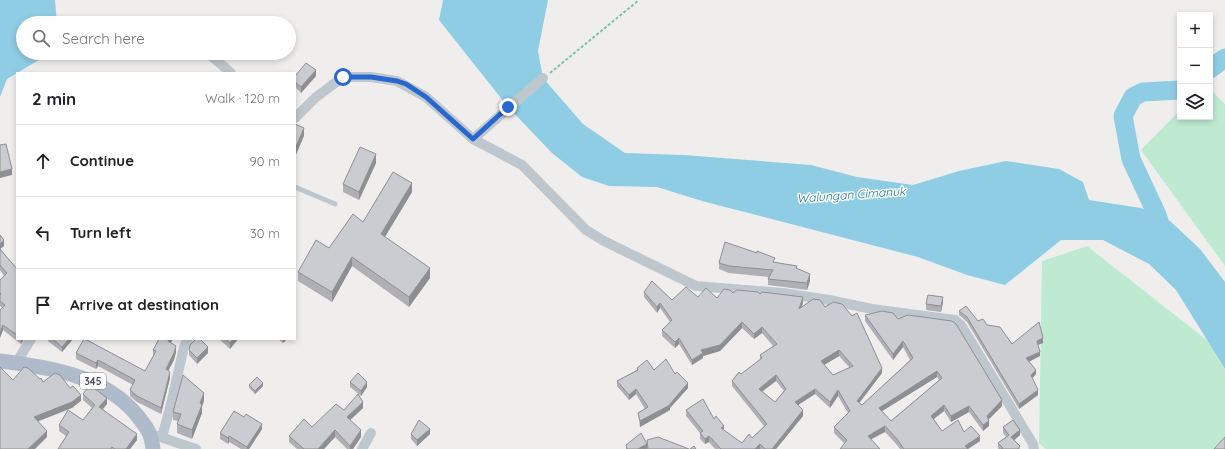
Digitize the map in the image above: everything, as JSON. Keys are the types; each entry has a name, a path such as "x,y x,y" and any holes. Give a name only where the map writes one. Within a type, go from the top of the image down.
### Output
{"main road":[{"name":"345","path":"0,361 16,363 88,379 100,384 128,405 155,440"}],"street":[{"path":"216,60 231,72"},
{"path":"296,117 315,98 343,77 371,77 397,81 416,90 473,139 522,165 586,230 604,241 696,286 783,293 880,310 955,320 965,333 1033,444 1034,449"},
{"path":"473,139 543,78"},
{"path":"16,363 30,340"},
{"path":"188,340 184,347 170,408 155,440 196,449"},
{"path":"362,449 371,433"}],"lane":[{"path":"296,187 335,204"}],"path":[{"path":"543,78 639,0"}],"green space":[{"path":"1213,92 1225,104 1225,266 1141,150 1177,113 1177,120 1213,120"},
{"path":"1087,246 1208,341 1225,370 1225,449 1045,449 1039,443 1042,261"}],"water":[{"path":"0,0 55,0 56,16 16,16 16,60 39,60 19,72 16,72 16,74 7,79 0,97"},
{"name":"Walungan Cimanuk","path":"443,0 548,0 538,51 543,78 583,124 625,153 684,155 811,165 857,177 913,185 959,171 1006,161 1059,169 1083,182 1089,200 1141,208 1170,221 1200,249 1225,282 1225,369 1176,290 1149,264 1103,240 1061,240 1005,285 967,275 918,257 702,201 657,187 609,186 582,177 552,153 508,107 439,20"}],"building":[{"path":"306,63 316,70 301,87 296,83 296,75"},
{"path":"296,124 304,128 296,147"},
{"path":"6,144 12,169 0,172 0,145"},
{"path":"360,147 376,154 359,192 343,184"},
{"path":"393,172 412,183 381,234 430,268 409,297 352,257 332,292 298,272 316,240 329,248 353,214 363,222"},
{"path":"0,235 4,240 0,244"},
{"path":"725,242 775,258 773,262 797,266 796,268 810,274 807,283 768,279 773,270 729,266 719,263"},
{"path":"0,249 16,268 16,334 3,325 0,332 0,310 5,305 0,301 0,280 7,273 0,265"},
{"path":"652,281 672,300 686,287 698,297 706,288 717,298 724,289 730,290 733,293 737,290 758,292 760,294 762,292 803,297 799,309 813,299 820,300 825,307 833,302 842,304 852,316 857,313 882,368 857,401 862,405 913,358 903,341 893,354 865,315 882,311 893,313 898,319 908,315 952,321 956,324 1002,400 987,416 989,421 983,425 969,406 951,416 944,405 931,416 942,431 958,420 964,432 971,426 980,436 965,446 968,449 904,449 885,426 868,436 880,449 840,449 847,440 834,427 850,411 838,390 830,402 815,389 795,402 803,410 772,449 765,449 760,444 755,449 721,449 709,436 705,439 700,433 703,431 686,410 703,399 714,419 716,416 724,426 721,428 742,443 749,434 752,438 767,424 732,381 739,372 741,374 762,358 760,355 777,344 762,327 754,334 742,322 720,345 701,350 703,353 692,360 679,338 675,342 662,330 672,320 660,303 657,307 644,292","holes":["839,350 853,366 833,375 821,361","937,371 942,378 891,421 879,408","776,375 786,389 775,402 759,389"]},
{"path":"928,295 943,297 941,306 926,304"},
{"path":"966,306 978,321 983,319 987,325 1000,327 1012,344 1039,322 1043,338 1037,341 1040,352 1026,358 1036,370 1031,375 1038,390 1019,404 967,317 959,311"},
{"path":"54,340 68,340 62,347"},
{"path":"83,340 87,340 145,371 156,351 153,350 158,340 168,340 176,346 166,369 170,372 161,408 137,396 130,390 135,380 98,360 96,363 76,353"},
{"path":"195,340 201,340 208,347 197,358 189,350 190,345"},
{"path":"666,359 675,374 677,372 688,383 670,405 640,421 638,413 648,407 636,389 629,395 617,381 638,370 637,368 647,360 654,370"},
{"path":"0,367 13,380 24,367 28,368 40,379 41,378 43,382 55,373 60,375 70,388 73,386 81,395 72,402 34,417 47,431 28,449 0,449"},
{"path":"358,373 367,382 361,391 350,382"},
{"path":"183,375 204,393 200,403 202,405 192,430 177,424 181,414 173,412"},
{"path":"257,377 263,383 255,391 249,385"},
{"path":"90,385 107,398 99,407 137,434 126,449 115,449 112,447 111,449 58,449 69,432 59,425 68,410 83,420 95,405 83,394"},
{"path":"358,394 363,402 347,417 361,430 350,446 335,430 318,449 304,449 289,436 304,419 312,427 336,404 344,410"},
{"path":"234,411 244,417 246,414 262,424 247,447 229,436 228,438 220,433"},
{"path":"419,420 430,429 417,440 411,434"},
{"path":"1013,420 1020,430 1011,437 1020,446 1018,449 1001,449 1003,448 998,443 1009,435 1003,427"},
{"path":"641,433 647,444 638,449 627,449 626,445"},
{"path":"658,437 689,449 648,449 647,440"},
{"path":"1225,437 1225,449 1214,449"}],"waterway":[{"path":"1213,67 1225,58"},
{"path":"1165,239 1157,215 1131,159 1123,116 1133,97 1143,92 1177,90"}],"route":[{"path":"343,77 371,77 388,79 406,84 426,97 473,139 508,107"}]}
